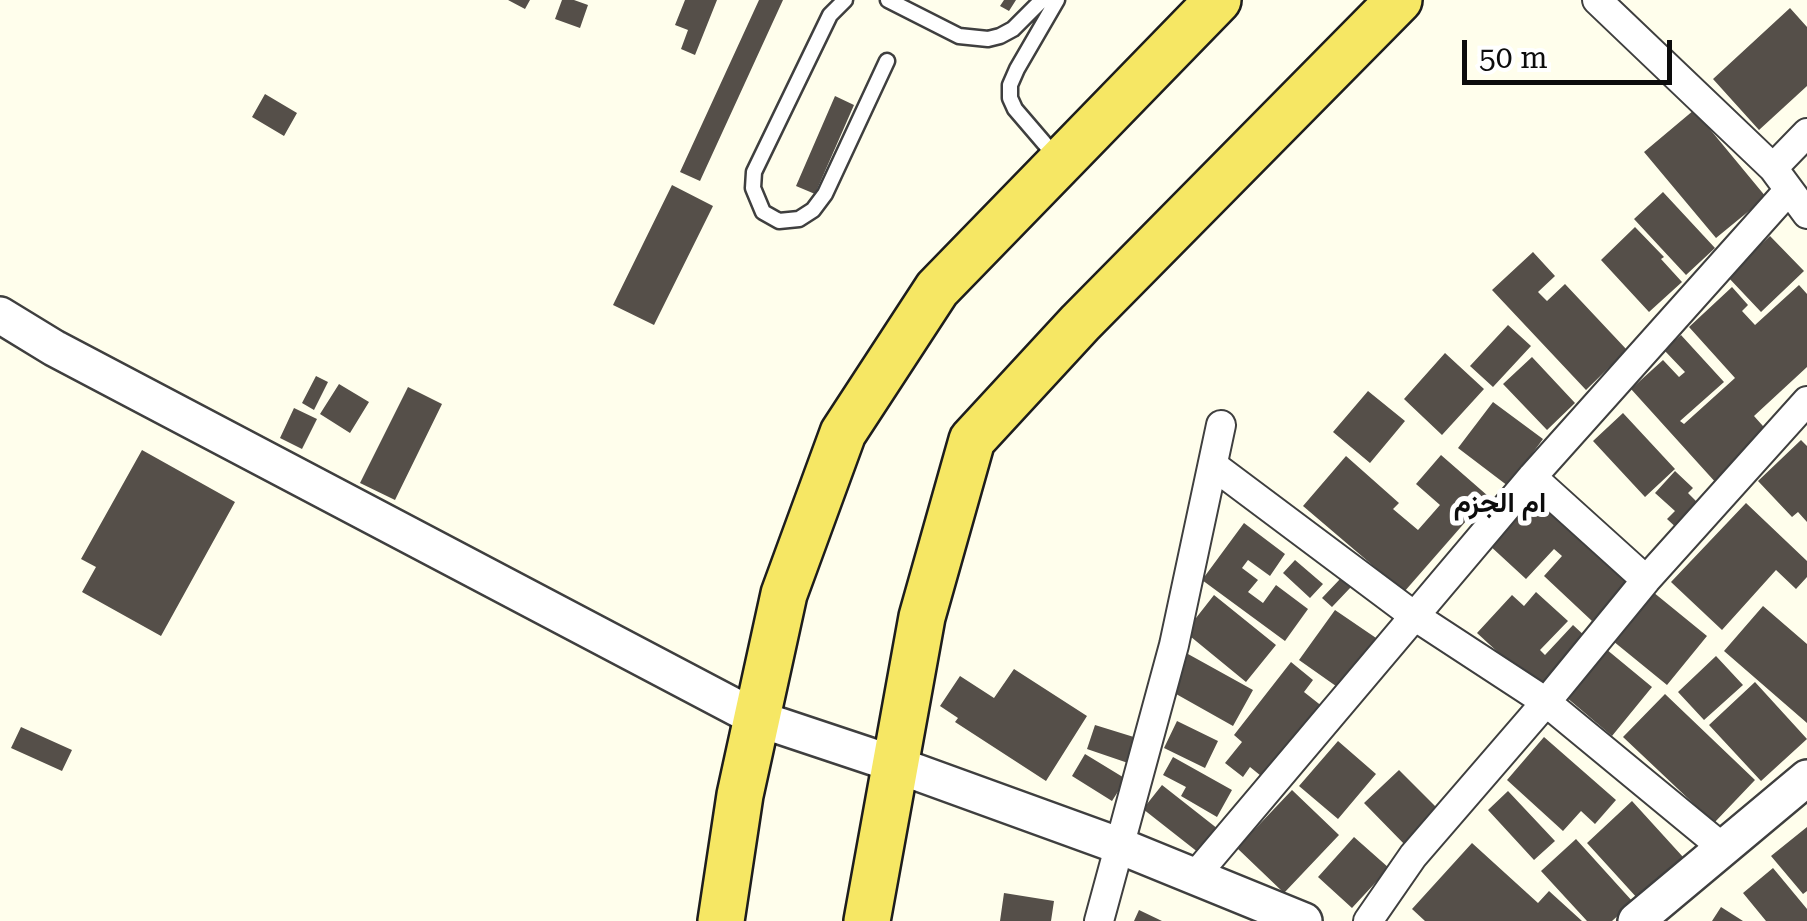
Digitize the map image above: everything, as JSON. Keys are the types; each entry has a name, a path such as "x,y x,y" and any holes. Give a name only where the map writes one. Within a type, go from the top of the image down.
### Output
{"main road":[{"path":"721,921 740,795 784,594 843,433 937,289 1218,0"},
{"path":"866,921 922,617 972,440 1080,323 1399,0"}],"street":[{"path":"1603,2 1780,179 1807,214"},
{"path":"1194,877 1780,179 1807,133"},
{"path":"0,314 54,348 756,718 1120,846 1194,877 1260,913 1304,921"},
{"path":"1368,921 1413,856 1646,580 1807,401"},
{"path":"1099,921 1174,645 1222,424"},
{"path":"1214,466 1413,615 1546,702 1723,848"},
{"path":"1532,477 1646,580"},
{"path":"1636,921 1807,778"}],"lane":[{"path":"845,0 830,16 754,172 752,188 764,212 779,221 800,219 814,210 887,61"},
{"path":"888,0 959,36 988,39 1012,29 1042,0"},
{"path":"1057,0 1016,68 1010,98 1022,119 1061,162"}],"building":[{"path":"508,0 530,0 525,9"},
{"path":"562,0 588,5 580,28 555,19"},
{"path":"685,0 717,0 695,55 681,49 688,30 675,25"},
{"path":"759,0 783,0 700,181 680,172"},
{"path":"1004,0 1016,0 1009,11 1000,6"},
{"path":"1790,8 1807,27 1807,86 1759,130 1713,79"},
{"path":"265,94 297,113 284,136 252,117"},
{"path":"835,96 854,105 815,194 796,186"},
{"path":"1694,110 1766,197 1716,238 1644,152"},
{"path":"672,185 713,206 654,325 613,305"},
{"path":"1663,192 1715,248 1686,275 1634,219"},
{"path":"1635,227 1682,282 1649,312 1601,260"},
{"path":"1770,236 1804,271 1761,312 1727,276"},
{"path":"1533,252 1555,276 1538,292 1547,301 1565,284 1627,350 1586,390 1492,290"},
{"path":"1799,285 1807,294 1807,367 1754,416 1771,435 1717,484 1631,389 1663,360 1679,377 1685,372 1664,350 1681,335 1724,382 1680,421 1684,424 1735,378 1689,327 1732,287 1748,305 1742,311 1755,325"},
{"path":"1508,325 1531,346 1493,387 1470,366"},
{"path":"1445,353 1484,389 1442,435 1404,399"},
{"path":"1532,357 1575,403 1547,430 1503,384"},
{"path":"316,376 328,382 314,410 302,403"},
{"path":"339,384 369,402 350,433 320,414"},
{"path":"408,387 442,404 395,500 360,483"},
{"path":"1368,391 1405,421 1370,463 1333,432"},
{"path":"1493,402 1543,439 1508,486 1458,448"},
{"path":"294,408 317,419 302,449 280,438"},
{"path":"1623,413 1675,469 1645,497 1593,441"},
{"path":"1801,440 1807,446 1807,522 1798,512 1792,517 1758,481"},
{"path":"142,450 235,502 161,636 82,592 96,567 81,559"},
{"path":"1441,455 1488,496 1404,592 1303,506 1346,456 1399,503 1393,509 1418,530 1440,505 1416,484"},
{"path":"1675,471 1693,488 1688,493 1703,508 1681,532 1667,519 1675,511 1655,493"},
{"path":"1534,494 1629,581 1592,621 1544,576 1562,556 1554,549 1526,579 1488,544"},
{"path":"1746,503 1807,561 1807,577 1796,589 1776,570 1722,630 1671,582"},
{"path":"1244,523 1285,554 1270,576 1248,560 1242,568 1258,580 1248,592 1263,603 1276,585 1308,609 1285,641 1202,580"},
{"path":"1295,560 1323,584 1310,598 1283,573"},
{"path":"1341,578 1351,587 1332,607 1322,598"},
{"path":"1536,592 1568,621 1540,650 1545,655 1573,625 1586,637 1538,689 1477,633 1512,595 1524,606"},
{"path":"1653,592 1707,636 1667,685 1613,641"},
{"path":"1214,595 1276,645 1246,682 1185,632"},
{"path":"1763,606 1807,644 1807,723 1724,651"},
{"path":"1335,610 1379,640 1343,691 1299,660"},
{"path":"1606,649 1652,687 1612,736 1566,697"},
{"path":"1188,654 1253,690 1233,726 1169,690"},
{"path":"1716,656 1743,685 1704,720 1678,692"},
{"path":"1291,662 1313,680 1304,692 1323,707 1266,780 1250,767 1243,777 1225,763 1242,742 1234,735"},
{"path":"1014,669 1087,716 1046,781 955,722 958,718 940,706 960,676 994,698"},
{"path":"1755,682 1807,739 1761,781 1709,725"},
{"path":"1665,694 1755,780 1714,823 1623,737"},
{"path":"1177,721 1218,741 1205,768 1164,748"},
{"path":"1095,725 1137,738 1128,763 1087,749"},
{"path":"21,727 72,750 62,771 11,748"},
{"path":"1544,737 1616,800 1595,824 1581,811 1563,831 1507,780"},
{"path":"1338,741 1376,774 1338,819 1299,786"},
{"path":"1085,754 1126,779 1112,801 1072,776"},
{"path":"1173,757 1232,790 1217,817 1181,796 1186,787 1163,775"},
{"path":"1399,770 1443,814 1408,848 1364,803"},
{"path":"1162,785 1218,829 1199,853 1143,809"},
{"path":"1292,790 1339,835 1284,893 1237,848"},
{"path":"1508,791 1555,841 1534,860 1488,810"},
{"path":"1632,801 1683,857 1638,899 1587,843"},
{"path":"1807,827 1807,891 1803,894 1771,856"},
{"path":"1354,837 1389,868 1352,908 1318,877"},
{"path":"1576,839 1633,902 1612,921 1587,921 1541,871"},
{"path":"1472,843 1538,903 1549,891 1582,921 1425,921 1412,909"},
{"path":"1773,868 1807,909 1807,921 1766,921 1743,893"},
{"path":"1004,893 1054,901 1051,921 1000,921"},
{"path":"1721,907 1743,921 1712,921"},
{"path":"1139,910 1162,921 1134,921"}],"district":[{"name":"ام الجزم","path":"1500,504"}]}
